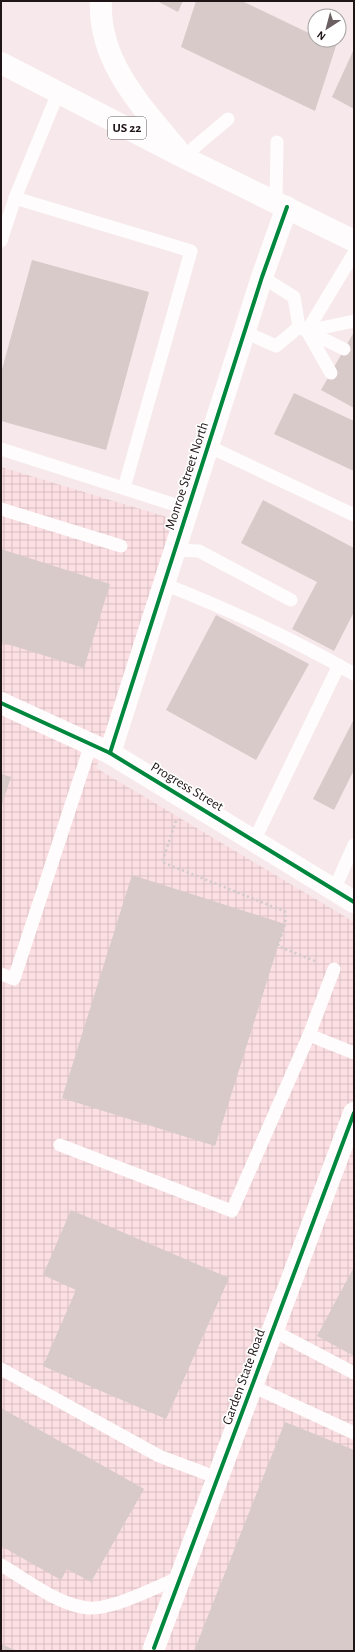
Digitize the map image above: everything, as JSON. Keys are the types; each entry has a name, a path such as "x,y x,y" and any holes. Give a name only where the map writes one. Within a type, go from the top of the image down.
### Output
{"main road":[{"path":"102,1 103,26 107,43 121,78 143,109 183,156"},
{"name":"US 22","path":"1,63 354,241"},
{"name":"Monroe Street North","path":"101,748 164,584 245,332 282,205"},
{"name":"Progress Street","path":"1,702 101,748 354,902"},
{"name":"Garden State Road","path":"154,1648 354,1113"}],"lane":[{"path":"1,241 15,198 58,93"},
{"path":"183,156 228,119"},
{"path":"277,142 282,205"},
{"path":"15,198 191,251 124,488"},
{"path":"303,329 354,253"},
{"path":"262,277 294,297 303,329 331,373"},
{"path":"245,332 276,346 303,329 354,321"},
{"path":"303,329 344,349"},
{"path":"208,446 354,514"},
{"path":"1,449 188,509"},
{"path":"1,509 122,546"},
{"path":"175,550 200,551 291,600"},
{"path":"164,584 236,614 304,646 354,674"},
{"path":"254,840 339,665"},
{"path":"1,974 14,979 101,748"},
{"path":"334,890 354,845"},
{"path":"60,1145 232,1211 309,1035 334,969"},
{"path":"309,1035 354,1053"},
{"path":"272,1330 354,1373"},
{"path":"1,1369 159,1456 218,1478"},
{"path":"252,1386 354,1433"},
{"path":"1,1565 57,1599 76,1606 90,1608 106,1606 125,1600 180,1577"}],"path":[{"path":"184,798 162,862 286,912 285,924 278,946 334,969"}],"shaded area":[{"path":"1,467 180,521 96,768 354,922 354,1651 1,1651"}],"building":[{"path":"157,1 183,1 178,12"},
{"path":"196,1 242,1 307,32 307,48 335,48 315,111 181,47"},
{"path":"354,49 354,109 332,97"},
{"path":"32,260 149,292 106,450 1,421 1,373"},
{"path":"354,332 354,408 321,390"},
{"path":"294,393 354,421 354,471 274,434"},
{"path":"263,500 354,548 354,612 334,651 292,629 317,582 241,543"},
{"path":"1,549 110,584 84,668 1,642"},
{"path":"216,615 309,664 256,760 166,710"},
{"path":"354,719 354,770 334,810 313,799"},
{"path":"1,774 11,777 1,807"},
{"path":"132,875 285,924 215,1146 62,1098"},
{"path":"71,1210 229,1278 166,1419 43,1366 76,1290 43,1275"},
{"path":"354,1267 354,1356 317,1336"},
{"path":"1,1408 144,1489 91,1582 67,1569 61,1580 1,1546"},
{"path":"285,1422 354,1450 354,1651 194,1651"},
{"path":"1,1644 17,1651 1,1651"}],"cycle path":[{"path":"110,753 262,277 287,207"},
{"path":"1,703 110,753 354,902"},
{"path":"154,1648 354,1113"}]}
